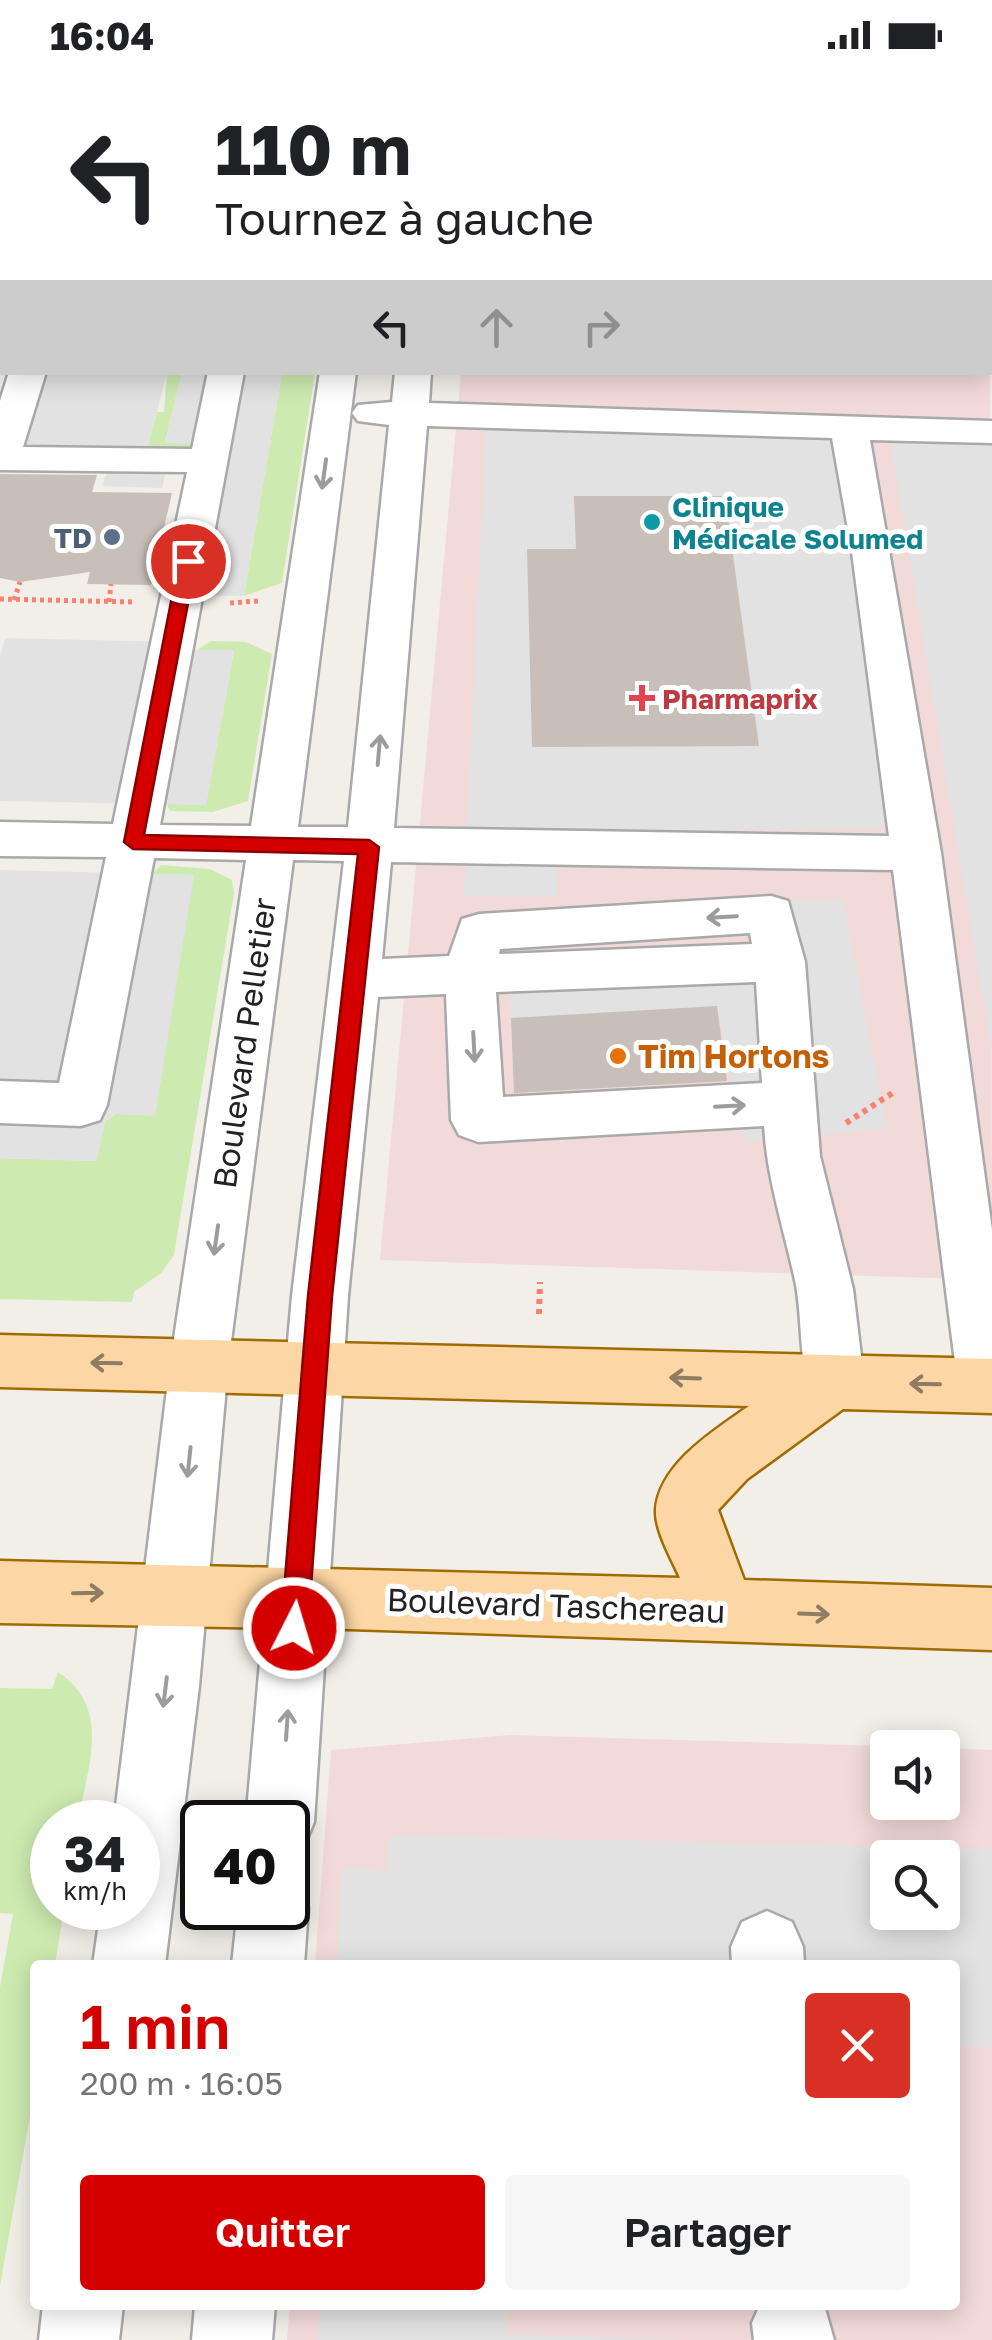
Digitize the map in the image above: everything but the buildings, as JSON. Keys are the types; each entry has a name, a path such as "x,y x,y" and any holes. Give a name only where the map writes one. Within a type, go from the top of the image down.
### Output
{"main road":[{"path":"0,1361 990,1386"},
{"path":"725,1611 693,1531 688,1510 690,1496 711,1471 835,1381"},
{"name":"Boulevard Taschereau","path":"0,1592 297,1597 992,1619"}],"street":[{"path":"27,375 0,458 208,462"},
{"path":"0,1102 80,1104 225,375"},
{"path":"335,392 528,400 564,420 992,432"},
{"name":"Boulevard Pelletier","path":"150,1800 199,1365 335,392"},
{"path":"282,1800 315,1368 411,393"},
{"path":"848,426 870,538 917,853 939,1064 990,1386"},
{"path":"0,839 917,853"},
{"path":"790,1103 478,1120 470,974 480,932 771,914 780,962 790,1103 793,1156 825,1289 835,1381"},
{"path":"354,979 470,974"},
{"path":"129,1960 133,1930"},
{"path":"268,1960 271,1930"},
{"path":"79,2340 82,2310"},
{"path":"232,2340 235,2310"}],"path":[{"path":"14,600 20,582"},
{"path":"109,602 110,584"},
{"path":"224,603 270,596"},
{"path":"0,599 139,602"},
{"path":"539,1314 540,1282"}],"shaded area":[{"path":"11,375 166,375 148,446 172,449 162,488 102,486 108,469 0,466"},
{"path":"182,375 282,375 244,596 181,595 211,444 165,443"},
{"path":"461,375 990,375 992,1280 380,1260"},
{"path":"486,428 835,434 891,829 553,831 558,896 464,896","holes":["574,496 724,496 759,746 533,747 576,549"]},
{"path":"992,443 992,1055 891,444"},
{"path":"5,638 172,642 170,650 234,650 206,805 0,801 0,657"},
{"path":"0,870 194,875 155,1116 114,1114 105,1122 97,1161 0,1158"},
{"path":"843,899 887,1128 744,1142 717,1006 511,1018 508,980 792,965 778,900"},
{"path":"511,1735 870,1746 870,1820 960,1820 960,1749 992,1750 992,2340 287,2340 290,2310 960,2310 960,1960 315,1960 331,1750"},
{"path":"391,1835 870,1846 870,1930 960,1930 960,1848 992,1849 992,2047 960,2046 960,1960 337,1960 342,1866 386,1871"},
{"path":"320,2310 506,2310 506,2334 682,2340 318,2340"}],"green space":[{"path":"167,375 182,375 165,442 197,443 193,449 148,446 157,412 164,412"},
{"path":"282,375 315,375 282,583 244,596"},
{"path":"211,641 246,642 272,654 248,801 213,812 170,811 167,804 206,804 234,651 197,650"},
{"path":"161,865 210,869 232,880 234,893 174,1255 161,1273 134,1292 132,1302 0,1299 0,1158 96,1161 105,1122 115,1114 155,1115 193,875 152,874"},
{"path":"58,1672 86,1703 92,1740 82,1800 30,1800 30,1930 61,1930 56,1960 30,1960 30,2115 0,2286 0,1987 13,1914 0,1913 0,1688 52,1689"}],"place":[{"name":"Clinique Médicale Solumed","path":"652,522"},
{"name":"TD","path":"112,537"},
{"name":"Pharmaprix","path":"642,698"},
{"name":"Tim Hortons","path":"618,1056"}],"route":[{"path":"188,561 133,842 369,847 320,1296 294,1628"}]}
